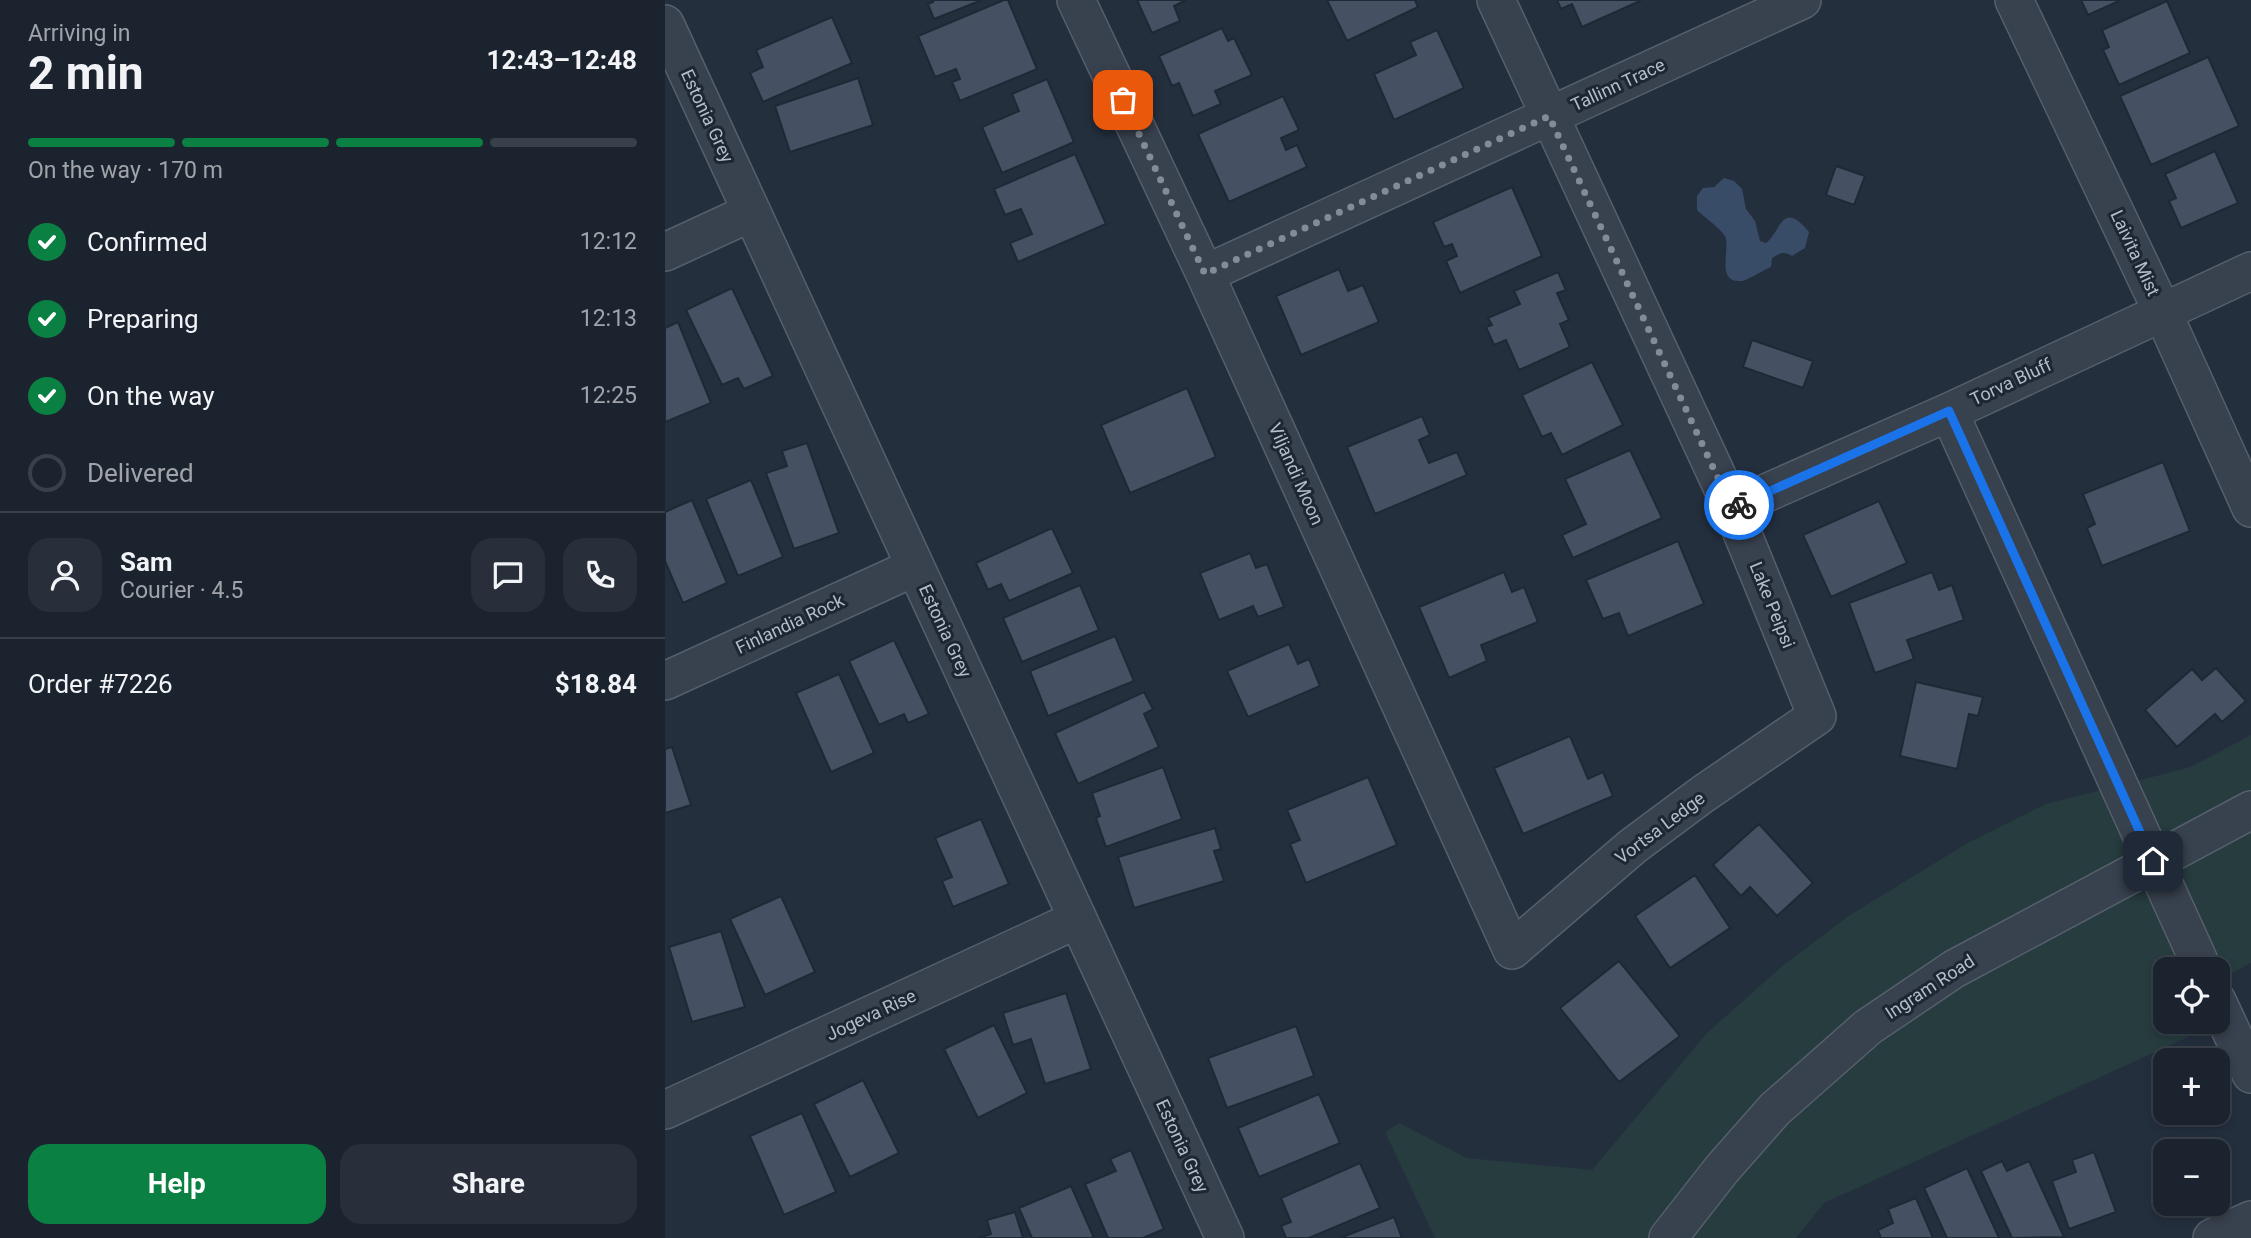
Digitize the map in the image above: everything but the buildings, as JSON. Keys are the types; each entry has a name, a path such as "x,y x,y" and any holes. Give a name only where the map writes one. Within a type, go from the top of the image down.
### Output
{"street":[{"name":"Viljandi Moon","path":"1076,0 1205,274 1512,950"},
{"name":"Lake Peipsi","path":"1496,0 1732,508 1817,716"},
{"name":"Tallinn Trace","path":"1205,274 1549,116 1758,9 1802,0"},
{"name":"Laivita Mist","path":"2014,0 2162,312 2251,508"},
{"name":"Estonia Grey","path":"665,24 1225,1238"},
{"path":"665,252 752,212"},
{"name":"Torva Bluff","path":"1732,508 2251,271"},
{"path":"1949,411 2197,957"},
{"name":"Finlandia Rock","path":"665,681 915,567"},
{"name":"Vortsa Ledge","path":"1512,950 1633,846 1817,716"},
{"name":"Ingram Road","path":"1668,1238 1722,1169 1775,1110 1868,1027 1954,969 2251,810"},
{"name":"Jogeva Rise","path":"665,1110 1078,919"},
{"path":"2230,1029 2251,1074"},
{"path":"2212,1238 2251,1220"}],"green space":[{"path":"2251,735 2251,963 2230,974 2230,957 2153,957 2153,1034 2187,1034 2188,1037 2164,1048 2153,1048 2153,1053 1824,1203 1796,1238 1435,1238 1385,1132 1399,1123 1467,1158 1592,1170 1707,1033 1781,967 1850,915 1966,844 2046,804 2191,767"}],"water":[{"path":"1724,178 1734,181 1742,189 1746,209 1755,221 1760,241 1766,243 1783,221 1793,218 1809,232 1805,248 1792,256 1784,253 1777,255 1772,258 1771,267 1744,281 1728,277 1725,236 1697,210 1697,196 1703,188 1714,187"}],"way so far":[{"path":"1123,100 1205,274 1549,116 1732,508 1739,505"}],"route":[{"path":"1739,505 1949,411 2153,861"}]}
